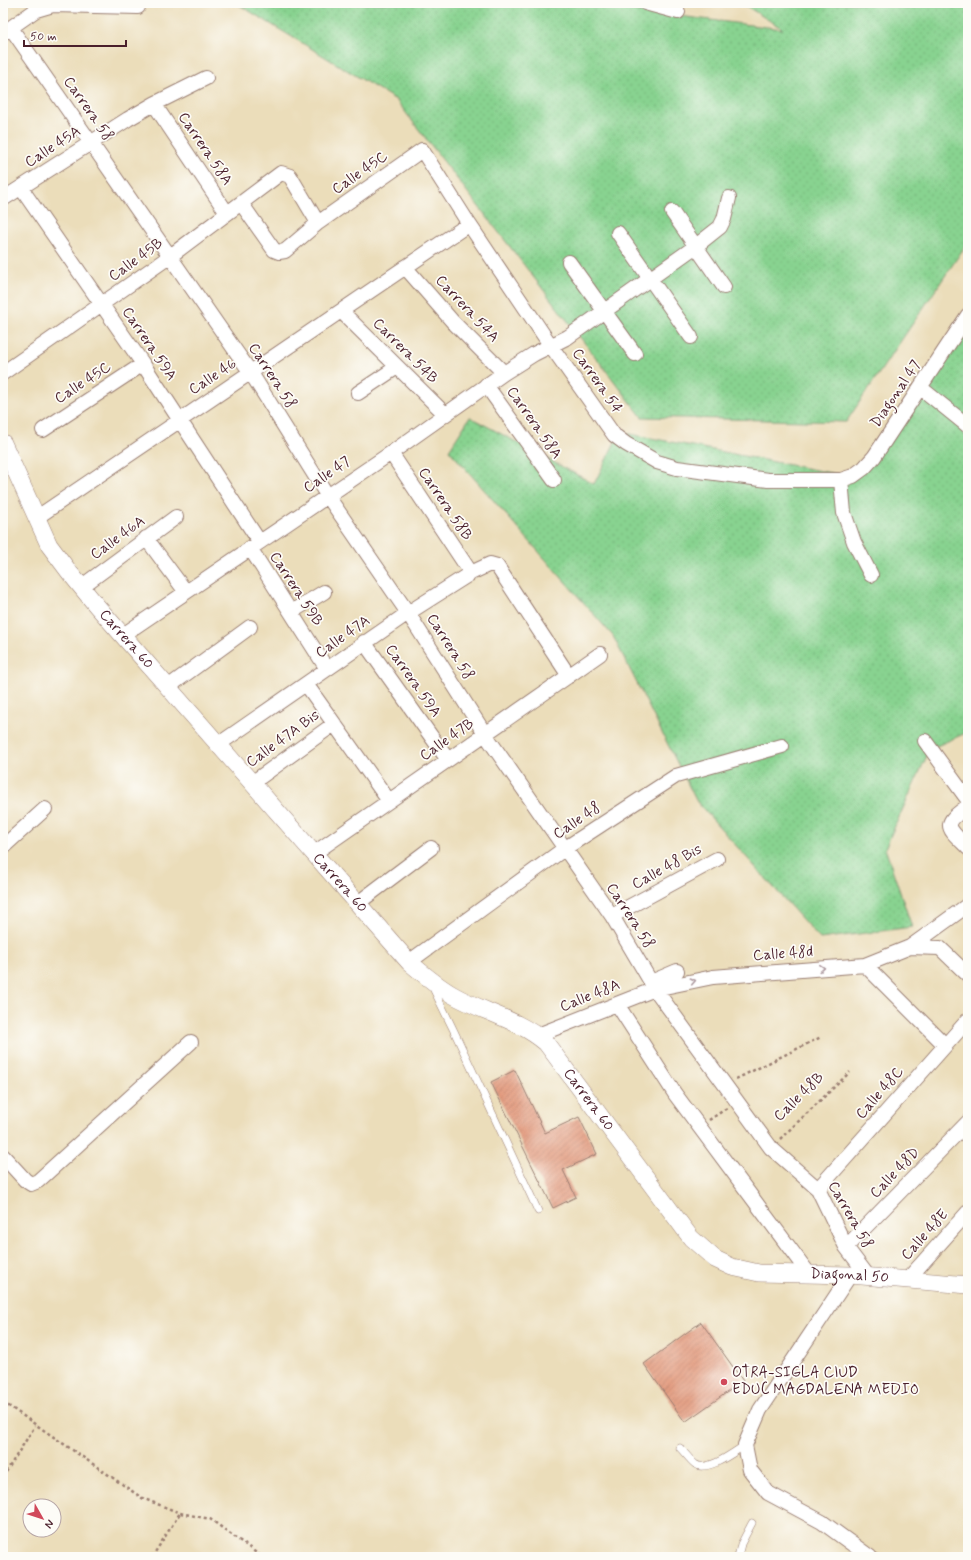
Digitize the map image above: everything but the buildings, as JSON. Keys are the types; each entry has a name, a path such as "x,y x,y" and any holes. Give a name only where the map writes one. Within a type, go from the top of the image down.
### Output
{"street":[{"path":"645,3 678,12"},
{"path":"7,30 36,10 53,5 138,7"},
{"name":"Carrera 58","path":"7,30 91,143 251,373 327,495 408,613 485,734 612,916 653,985 771,1148 818,1190 846,1247 868,1276"},
{"name":"Calle 45A","path":"3,199 154,104 206,78"},
{"name":"Carrera 58A","path":"154,104 227,213"},
{"name":"Calle 45C","path":"241,203 274,250 278,252 285,251 318,223 422,150"},
{"name":"Carrera 54","path":"422,150 469,224 551,346 614,435 657,462 677,468 768,480 841,480"},
{"name":"Calle 45B","path":"3,373 102,306 281,173 290,176 318,223"},
{"name":"Carrera 59A","path":"21,188 143,364 255,544"},
{"name":"Calle 47","path":"123,635 327,495 391,453 486,385 504,373 568,337 696,246 720,227 724,219 729,198"},
{"path":"672,212 724,287"},
{"name":"Calle 46","path":"36,518 469,224"},
{"path":"618,233 649,279 691,336"},
{"path":"569,262 635,354"},
{"name":"Carrera 54A","path":"405,267 453,322 504,373"},
{"name":"Carrera 54B","path":"341,311 445,414"},
{"name":"Diagonal 47","path":"841,480 853,476 864,468 874,457 968,315"},
{"name":"Calle 45C","path":"43,430 143,364"},
{"path":"358,394 397,366"},
{"name":"Carrera 58A","path":"486,385 554,480"},
{"path":"921,388 968,426"},
{"name":"Carrera 60","path":"3,443 49,545 80,586 408,962 453,995 538,1035 546,1042 691,1238 715,1259 732,1267"},
{"name":"Carrera 58B","path":"391,453 471,573"},
{"path":"841,480 844,513 854,542 871,575"},
{"name":"Calle 46A","path":"80,586 176,517"},
{"path":"146,538 186,592"},
{"name":"Carrera 59B","path":"255,544 291,612 327,669"},
{"name":"Calle 47A","path":"219,744 364,642 471,573 490,564 496,566 569,676"},
{"path":"291,612 324,592"},
{"path":"168,687 250,627"},
{"name":"Carrera 59A","path":"364,642 448,760"},
{"name":"Calle 47B","path":"313,854 600,654"},
{"path":"306,684 389,801"},
{"name":"Calle 47A Bis","path":"252,783 334,724"},
{"path":"925,741 968,800"},
{"name":"Calle 48","path":"408,962 564,849 676,776 782,746"},
{"path":"968,806 952,817 950,822 951,831 968,848"},
{"path":"3,847 45,809"},
{"path":"358,903 431,848"},
{"name":"Calle 48 Bis","path":"612,916 717,859"},
{"path":"910,947 968,905"},
{"path":"910,947 940,948 968,975"},
{"name":"Calle 48d","path":"653,985 713,977 865,965 910,947"},
{"path":"865,965 945,1045"},
{"path":"653,985 677,971"},
{"name":"Calle 48A","path":"538,1035 617,1004 653,985"},
{"path":"617,1004 675,1094 809,1274"},
{"name":"Calle 48C","path":"818,1190 968,1020"},
{"path":"3,1156 25,1180 31,1184 38,1181 191,1042"},
{"name":"Calle 48D","path":"846,1247 968,1122"},
{"name":"Calle 48E","path":"907,1280 968,1212"},
{"name":"Diagonal 50","path":"732,1267 759,1273 868,1276 968,1285"},
{"path":"850,1275 760,1410 745,1445 750,1470 768,1493 822,1522 870,1557"}],"lane":[{"path":"427,977 454,1031 538,1211"},
{"path":"680,1448 696,1465 703,1467 711,1465 745,1445"},
{"path":"738,1557 741,1544 752,1523"}],"path":[{"path":"725,1085 821,1037"},
{"name":"Calle 48B","path":"771,1148 850,1072"},
{"path":"700,1127 737,1101"},
{"path":"3,1402 35,1426 142,1498 180,1513 210,1519 262,1557"},
{"path":"6,1472 35,1426"},
{"path":"152,1557 180,1513"}],"green space":[{"path":"236,3 575,3 783,29 741,3 968,3 968,242 846,422 642,417 396,100"},
{"path":"968,319 968,732 930,749 885,848 912,927 820,939 697,802 613,636 449,450 470,417 594,484 620,432 857,478"}],"place":[{"name":"OTRA-SIGLA CIUD EDUC MAGDALENA MEDIO","path":"724,1382"}]}
